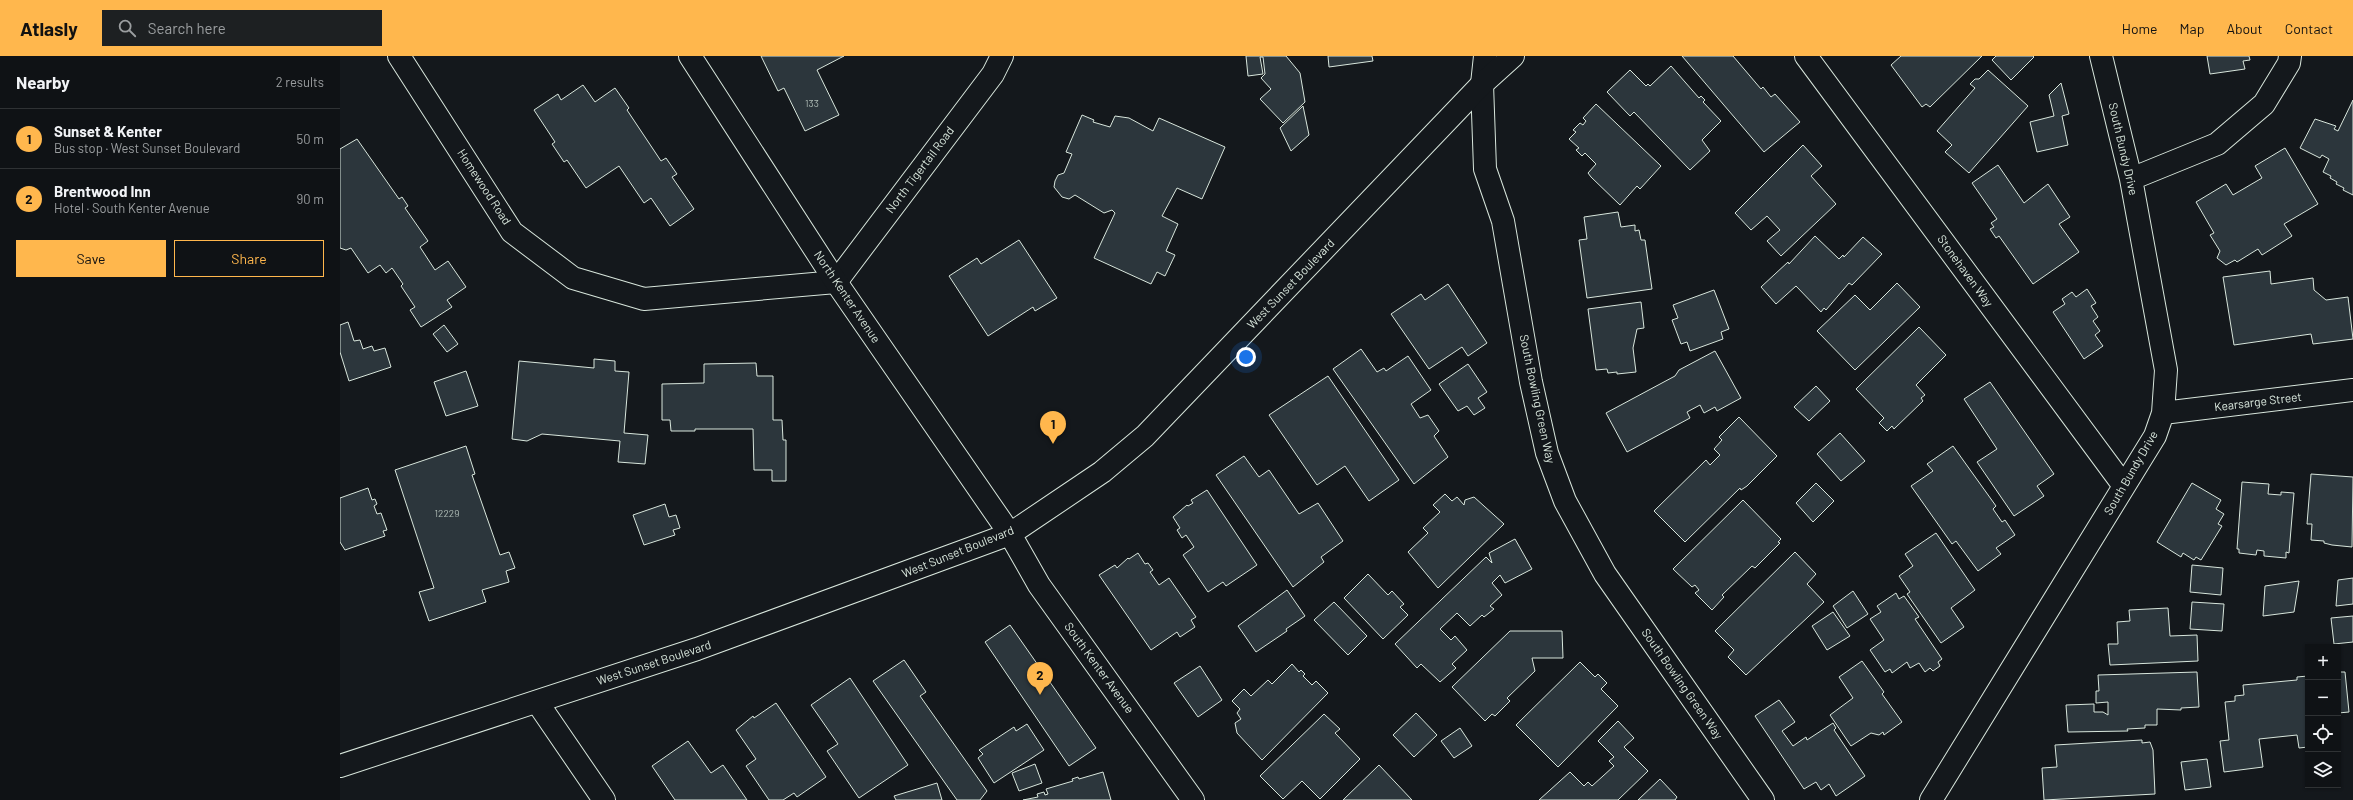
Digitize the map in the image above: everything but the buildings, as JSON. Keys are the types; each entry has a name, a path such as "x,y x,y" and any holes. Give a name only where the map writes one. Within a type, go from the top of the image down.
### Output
{"street":[{"name":"Homewood Road","path":"399,56 512,232 573,278 644,299 836,282"},
{"name":"North Kenter Avenue","path":"690,56 836,282 1010,534"},
{"name":"North Tigertail Road","path":"836,282 993,74 1002,56"},
{"name":"South Bowling Green Way","path":"1485,56 1482,84 1486,178 1504,221 1531,382 1547,453 1565,501 1605,574 1763,800"},
{"name":"West Sunset Boulevard","path":"340,766 537,702 771,623 1010,534 1102,472 1145,436 1482,84 1513,56"},
{"name":"Stonehaven Way","path":"1806,56 2124,486"},
{"name":"South Bundy Drive","path":"1931,800 2155,436 2163,413 2166,370 2131,178 2101,56"},
{"path":"2131,178 2217,144 2264,104 2289,63 2290,56"},
{"name":"Kearsarge Street","path":"2163,413 2353,390"},
{"name":"South Kenter Avenue","path":"1010,534 1039,585 1194,800"},
{"path":"537,702 604,800"}],"place":[{"name":"Sunset & Kenter","path":"1053,444"},
{"name":"Brentwood Inn","path":"1040,695"}]}
